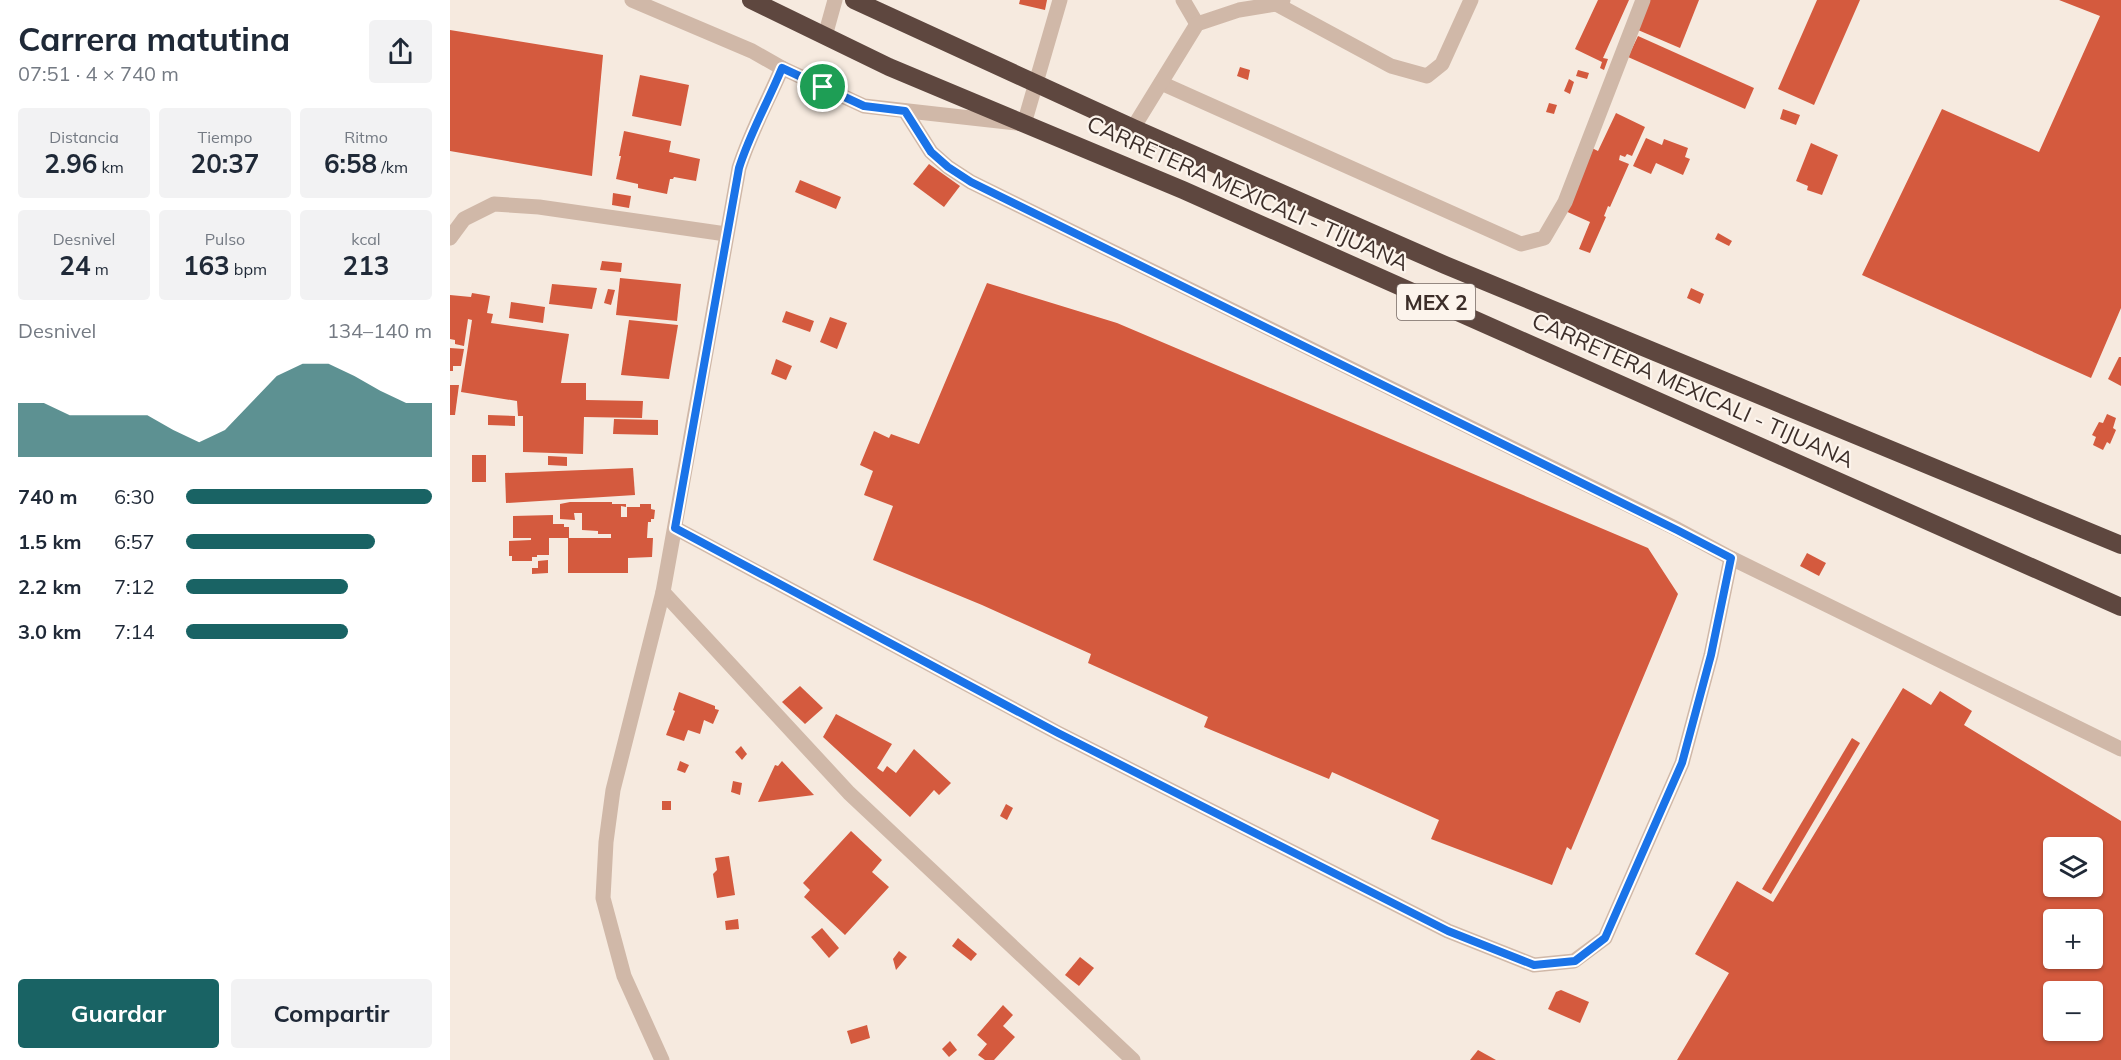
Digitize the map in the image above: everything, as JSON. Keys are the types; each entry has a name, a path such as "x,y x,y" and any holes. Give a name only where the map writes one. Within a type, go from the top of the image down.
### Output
{"highway":[{"name":"CARRETERA MEXICALI - TIJUANA","path":"751,0 772,5 825,36 889,67 1194,194 2121,607"},
{"name":"CARRETERA MEXICALI - TIJUANA","path":"854,0 1133,128 1445,265 2121,545"}],"street":[{"path":"632,0 744,47 782,68 864,106 1024,124 1060,0"},
{"path":"825,36 835,0"},
{"path":"1183,0 1197,24"},
{"path":"1133,128 1197,24 1239,10 1280,2 1391,66 1427,76 1442,64 1471,0"},
{"path":"1161,83 1521,244 1545,238 1565,202 1643,0"},
{"path":"662,1060 624,976 603,898 606,842 613,790 663,592 739,168 747,141 782,68"},
{"path":"905,111 931,152 971,182 2121,749"},
{"path":"450,238 464,219 494,204 539,207 726,234"},
{"path":"675,528 1079,744 1448,931 1534,965 1575,961 1605,938 1682,763 1711,655 1731,558"},
{"path":"663,592 849,793 1133,1060"}],"building":[{"path":"1020,0 1047,0 1045,10 1019,4"},
{"path":"1598,0 1629,0 1603,58 1608,59 1604,70 1600,68 1602,62 1575,49"},
{"path":"1650,0 1699,0 1680,48 1638,30"},
{"path":"1817,0 1860,0 1814,105 1778,89"},
{"path":"2059,0 2121,0 2121,308 2091,378 1862,275 1942,109 2039,152 2100,16"},
{"path":"450,30 603,55 592,176 450,151"},
{"path":"1638,36 1754,88 1745,109 1628,57"},
{"path":"1240,67 1250,70 1248,80 1237,76"},
{"path":"1578,70 1589,73 1587,79 1576,76"},
{"path":"640,75 689,85 681,126 632,116"},
{"path":"1569,79 1574,82 1570,94 1564,91"},
{"path":"1549,103 1557,105 1554,114 1546,112"},
{"path":"1783,109 1800,115 1796,125 1780,119"},
{"path":"1616,113 1645,127 1632,156 1620,155 1619,160 1629,164 1610,207 1608,206 1604,216 1606,217 1590,253 1579,249 1590,222 1563,210 1586,145 1598,151"},
{"path":"624,131 671,141 669,152 700,159 696,181 674,177 670,179 667,194 638,188 638,184 616,179"},
{"path":"1646,138 1662,145 1664,139 1688,148 1685,157 1690,159 1683,175 1656,163 1651,174 1633,166"},
{"path":"1811,143 1838,155 1822,195 1807,190 1808,186 1796,181"},
{"path":"929,164 960,186 944,207 913,184"},
{"path":"800,180 841,197 836,209 795,192"},
{"path":"613,193 631,196 629,208 612,205"},
{"path":"1718,233 1732,241 1729,246 1715,239"},
{"path":"602,261 622,263 621,272 600,270"},
{"path":"620,278 681,284 677,321 616,315"},
{"path":"987,283 1117,323 1648,548 1678,594 1571,850 1567,847 1552,885 1431,839 1439,820 1332,772 1329,779 1204,727 1208,717 1088,663 1091,654 982,605 873,560 893,506 864,495 873,471 860,465 874,431 889,438 891,434 919,444"},
{"path":"552,284 597,288 592,309 549,304"},
{"path":"1691,288 1704,294 1700,304 1687,298"},
{"path":"608,289 615,290 611,305 604,303"},
{"path":"472,293 490,296 487,313 493,314 491,323 569,334 561,383 586,383 586,400 643,401 642,418 584,417 583,454 523,452 523,416 518,416 517,401 461,392 472,320 468,319 464,346 455,344 455,340 450,339 450,295 471,297"},
{"path":"511,302 545,307 543,323 509,318"},
{"path":"786,311 814,321 810,332 782,322"},
{"path":"830,317 847,323 837,349 820,342"},
{"path":"629,320 678,325 669,379 621,375"},
{"path":"450,348 464,349 461,366 453,366 453,371 450,371"},
{"path":"2121,357 2121,386 2108,379"},
{"path":"776,359 792,366 786,380 771,374"},
{"path":"450,385 459,385 455,415 450,415"},
{"path":"2107,414 2116,418 2113,428 2116,430 2110,444 2107,442 2103,450 2093,445 2096,437 2092,435 2099,422 2103,423"},
{"path":"488,415 515,416 515,426 488,425"},
{"path":"614,419 658,420 658,435 613,434"},
{"path":"472,455 486,455 486,482 472,482"},
{"path":"548,456 567,457 567,466 548,465"},
{"path":"633,468 635,495 506,503 505,473"},
{"path":"570,502 626,504 626,507 621,506 621,517 627,517 627,507 651,504 651,509 655,510 654,519 648,522 647,538 653,538 652,557 628,558 628,573 568,573 568,538 611,538 611,534 582,530 582,513 574,513 575,520 560,519 560,504"},
{"path":"553,515 553,524 564,524 564,527 569,527 569,538 549,538 549,555 537,555 537,557 532,557 532,561 512,561 512,556 509,556 509,541 531,540 531,538 513,538 513,516"},
{"path":"1807,553 1826,563 1819,576 1800,566"},
{"path":"548,560 548,573 532,574 532,568 538,568 538,561"},
{"path":"800,686 823,708 805,724 782,702"},
{"path":"1903,688 1931,705 1940,691 1972,711 1964,725 2121,821 2121,1060 1677,1060 1729,973 1695,954 1737,881 1773,902"},
{"path":"679,692 715,706 715,709 719,710 713,724 704,720 700,734 688,730 684,741 666,735"},
{"path":"836,714 892,744 877,768 883,772 887,766 896,773 914,749 951,783 939,795 934,790 910,817 823,737"},
{"path":"1852,738 1860,743 1771,894 1762,889"},
{"path":"741,746 747,754 742,760 735,752"},
{"path":"680,761 689,765 685,773 677,770"},
{"path":"782,761 814,795 758,802 775,765 778,766"},
{"path":"733,781 742,783 740,795 731,792"},
{"path":"662,801 671,801 671,810 662,810"},
{"path":"1006,804 1013,808 1007,820 1000,816"},
{"path":"851,831 882,860 872,872 889,887 845,935 804,897 810,890 803,883"},
{"path":"729,856 735,895 717,898 713,874 717,870 715,858"},
{"path":"738,919 739,929 726,930 725,921"},
{"path":"822,928 839,948 829,958 811,937"},
{"path":"958,938 977,954 971,961 952,946"},
{"path":"899,951 907,957 896,970 893,959"},
{"path":"1080,957 1094,968 1079,986 1065,975"},
{"path":"1561,990 1589,1002 1580,1023 1548,1009 1556,992"},
{"path":"1003,1005 1013,1015 1003,1026 1015,1037 994,1060 985,1060 978,1055 987,1044 977,1035"},
{"path":"867,1025 870,1038 851,1044 847,1031"},
{"path":"950,1041 957,1050 949,1057 942,1049"},
{"path":"1478,1050 1496,1060 1470,1060"}],"route":[{"path":"782,68 823,87 864,106 905,111 931,152 971,182 1731,558 1711,655 1682,763 1605,938 1575,961 1534,965 1448,931 1058,733 675,528 726,234 739,168 747,141 782,68"}]}
